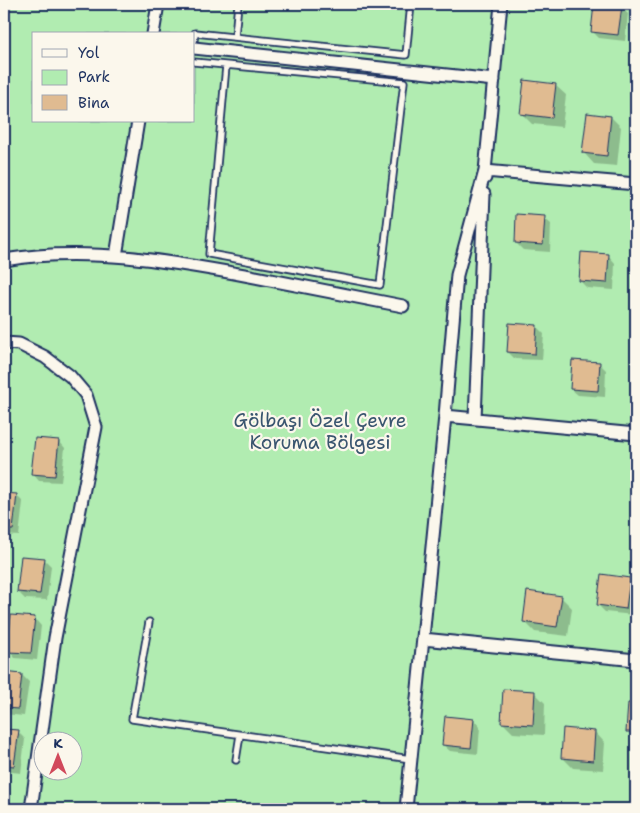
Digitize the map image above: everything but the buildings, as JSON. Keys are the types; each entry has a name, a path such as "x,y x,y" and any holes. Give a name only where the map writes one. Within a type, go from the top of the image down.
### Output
{"street":[{"path":"153,32 158,4"},
{"path":"475,419 485,171 501,4"},
{"path":"195,48 494,80"},
{"path":"116,256 138,122"},
{"path":"485,171 636,184"},
{"path":"406,809 446,416 456,275 485,171"},
{"path":"4,260 26,256 73,255 116,256 169,261 403,306"},
{"path":"4,343 19,344 45,357 70,376 86,395 96,427 55,638 31,809"},
{"path":"446,416 636,434"},
{"path":"423,640 636,660"}],"lane":[{"path":"234,36 238,4"},
{"path":"195,33 406,55 411,4"},
{"path":"195,62 404,82 380,285 208,254 226,66"},
{"path":"149,622 132,719 411,759"},
{"path":"236,760 240,735"}],"green space":[{"name":"Gölbaşı Özel Çevre Koruma Bölgesi","path":"4,4 636,4 636,809 4,809"}]}
